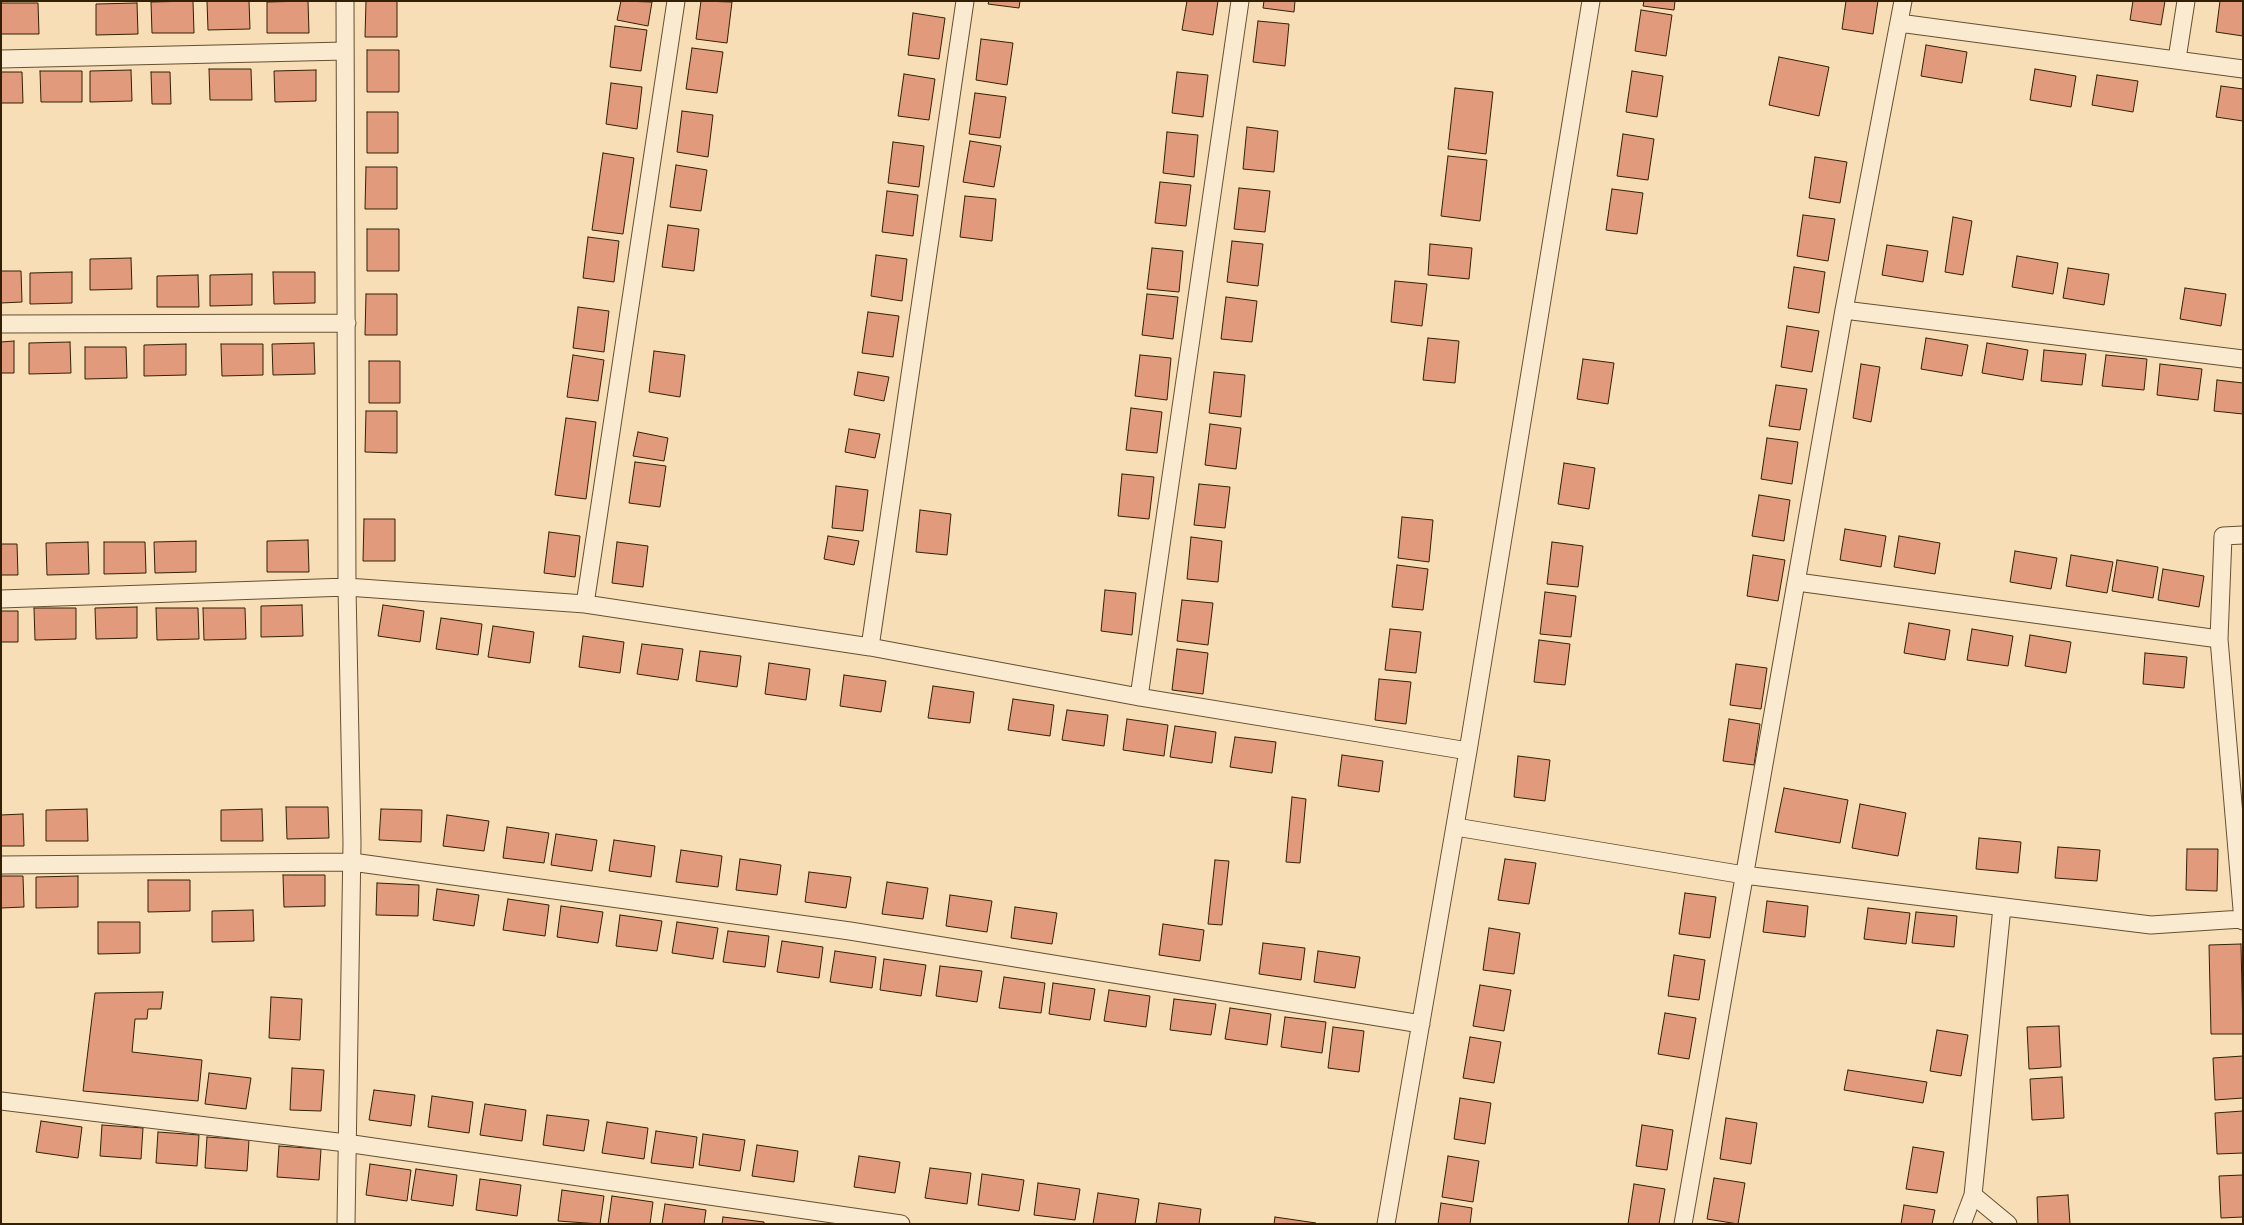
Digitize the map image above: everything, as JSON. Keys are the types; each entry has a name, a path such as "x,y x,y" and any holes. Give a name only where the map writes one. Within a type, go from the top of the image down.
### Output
{"street":[{"path":"345,1 348,587 352,862 346,1142 346,1224"},
{"path":"585,604 676,1"},
{"path":"870,646 964,1"},
{"path":"1139,697 1240,1"},
{"path":"1386,1224 1456,827 1591,1"},
{"path":"1683,1224 1844,310 1903,1"},
{"path":"2177,60 2186,1"},
{"path":"1899,23 2243,69"},
{"path":"1,59 345,51"},
{"path":"1844,310 2243,358"},
{"path":"1,324 347,323"},
{"path":"1456,827 1744,876 2151,925 2242,920 2219,639 2223,536 2243,535"},
{"path":"1797,582 2219,639"},
{"path":"1,600 348,587 585,604 870,646 1139,697 1468,750"},
{"path":"1,865 352,862 850,931 1421,1024"},
{"path":"1962,1224 1973,1195 2002,907"},
{"path":"1,1101 346,1142 901,1224"},
{"path":"1973,1195 2008,1224"}],"building":[{"path":"193,1 194,33 152,33 151,2"},
{"path":"207,1 249,1 250,29 208,30"},
{"path":"308,1 309,33 267,33 267,2"},
{"path":"366,1 397,1 397,37 365,37"},
{"path":"621,1 652,2 648,26 617,20"},
{"path":"701,1 732,2 727,43 696,39"},
{"path":"989,1 1020,1 1019,8 988,4"},
{"path":"1187,1 1218,1 1213,35 1182,30"},
{"path":"1264,1 1295,1 1294,12 1263,8"},
{"path":"1644,1 1675,1 1674,10 1643,6"},
{"path":"1846,1 1878,1 1873,34 1842,29"},
{"path":"2133,1 2165,1 2161,25 2130,20"},
{"path":"2220,1 2243,1 2243,36 2216,32"},
{"path":"1,3 38,3 39,34 1,34"},
{"path":"137,3 138,34 96,35 96,4"},
{"path":"1641,10 1672,15 1666,56 1635,51"},
{"path":"913,13 945,18 939,59 908,55"},
{"path":"1258,21 1289,24 1285,66 1253,62"},
{"path":"615,26 647,30 641,71 610,67"},
{"path":"981,39 1013,43 1007,85 976,80"},
{"path":"1926,45 1967,52 1962,83 1921,76"},
{"path":"692,48 723,52 717,93 686,89"},
{"path":"367,50 399,50 399,92 367,92"},
{"path":"1779,57 1829,67 1819,116 1769,105"},
{"path":"209,69 251,69 252,100 210,100"},
{"path":"2035,69 2076,76 2071,107 2030,100"},
{"path":"131,70 132,101 90,102 90,71"},
{"path":"316,70 316,101 275,102 274,71"},
{"path":"40,71 82,71 82,102 41,102"},
{"path":"1632,71 1663,76 1657,117 1626,112"},
{"path":"1,72 22,72 23,103 1,103"},
{"path":"151,72 170,72 171,104 152,104"},
{"path":"1177,72 1208,75 1203,117 1172,113"},
{"path":"904,74 935,79 929,120 898,116"},
{"path":"2097,75 2138,81 2133,112 2092,105"},
{"path":"611,83 642,87 637,129 606,124"},
{"path":"2221,86 2243,89 2243,121 2216,117"},
{"path":"1455,88 1493,92 1486,154 1448,149"},
{"path":"975,93 1006,97 1000,138 969,134"},
{"path":"682,111 713,115 708,157 677,152"},
{"path":"367,112 398,112 398,153 367,153"},
{"path":"1247,127 1278,131 1274,172 1243,169"},
{"path":"1167,132 1198,135 1194,177 1163,173"},
{"path":"1623,134 1654,139 1648,180 1617,176"},
{"path":"970,141 1001,146 994,187 963,182"},
{"path":"893,142 924,146 919,187 888,183"},
{"path":"603,153 634,158 623,234 592,230"},
{"path":"1448,156 1487,160 1480,221 1441,216"},
{"path":"1815,157 1847,162 1840,203 1809,198"},
{"path":"676,165 707,170 701,211 670,207"},
{"path":"366,167 397,167 397,209 365,209"},
{"path":"1160,182 1191,185 1186,226 1155,223"},
{"path":"1239,188 1270,191 1265,232 1234,229"},
{"path":"1612,189 1643,193 1637,234 1606,230"},
{"path":"887,191 918,195 913,236 882,232"},
{"path":"965,196 996,199 992,241 960,237"},
{"path":"1803,215 1835,219 1828,261 1797,256"},
{"path":"1953,217 1972,221 1963,275 1945,272"},
{"path":"668,225 699,229 694,271 662,267"},
{"path":"367,229 399,229 399,271 367,271"},
{"path":"588,237 619,241 614,282 583,278"},
{"path":"1232,241 1263,244 1258,286 1227,282"},
{"path":"1430,244 1472,248 1469,279 1428,275"},
{"path":"1887,245 1928,251 1923,282 1882,275"},
{"path":"1152,248 1183,251 1179,292 1147,289"},
{"path":"876,255 907,259 902,301 871,296"},
{"path":"2017,256 2058,263 2053,294 2012,287"},
{"path":"131,258 132,289 90,290 90,259"},
{"path":"1794,267 1825,272 1819,313 1788,308"},
{"path":"2068,268 2109,274 2104,305 2063,298"},
{"path":"1,271 21,271 22,302 1,303"},
{"path":"72,272 72,303 30,304 30,273"},
{"path":"273,272 315,272 315,303 274,304"},
{"path":"252,274 252,305 210,306 210,275"},
{"path":"198,275 199,307 157,307 157,276"},
{"path":"1395,281 1427,284 1422,326 1391,322"},
{"path":"2185,288 2226,294 2221,326 2180,319"},
{"path":"366,294 397,294 397,335 365,335"},
{"path":"1147,294 1178,297 1173,339 1142,335"},
{"path":"1226,297 1257,301 1252,342 1221,339"},
{"path":"578,307 609,311 604,352 573,348"},
{"path":"868,312 899,316 893,357 862,353"},
{"path":"1787,326 1819,331 1812,372 1781,367"},
{"path":"1428,338 1459,341 1455,383 1423,380"},
{"path":"1926,338 1968,345 1962,376 1921,369"},
{"path":"14,341 14,373 1,373 1,342"},
{"path":"70,342 71,373 29,374 29,343"},
{"path":"314,343 315,374 273,375 272,344"},
{"path":"1987,343 2028,350 2023,380 1982,373"},
{"path":"186,344 186,375 144,376 144,345"},
{"path":"221,344 263,344 263,375 222,376"},
{"path":"85,347 126,347 127,378 85,379"},
{"path":"2044,350 2086,354 2082,385 2041,381"},
{"path":"654,351 685,355 680,397 649,392"},
{"path":"573,355 604,360 598,401 567,397"},
{"path":"1140,355 1171,358 1167,400 1135,396"},
{"path":"2106,355 2147,359 2144,390 2102,386"},
{"path":"1583,359 1614,363 1608,404 1577,399"},
{"path":"369,361 400,361 400,403 369,403"},
{"path":"1861,364 1880,367 1871,422 1853,418"},
{"path":"2160,364 2202,369 2198,400 2157,395"},
{"path":"858,372 889,377 884,401 854,395"},
{"path":"1214,372 1245,375 1241,417 1209,413"},
{"path":"2217,380 2243,383 2243,414 2214,411"},
{"path":"1776,385 1807,389 1800,430 1769,426"},
{"path":"1131,408 1162,412 1157,453 1126,450"},
{"path":"366,411 397,411 397,453 365,452"},
{"path":"566,418 596,422 586,499 555,495"},
{"path":"1210,424 1241,428 1236,469 1205,465"},
{"path":"849,429 880,434 875,458 845,452"},
{"path":"638,432 668,438 664,461 633,456"},
{"path":"1767,438 1798,442 1792,484 1761,479"},
{"path":"635,462 666,466 660,507 629,503"},
{"path":"1564,463 1595,468 1589,509 1558,504"},
{"path":"1122,474 1154,477 1149,519 1118,516"},
{"path":"1199,484 1230,487 1225,528 1194,525"},
{"path":"836,486 868,490 863,531 832,528"},
{"path":"1759,495 1790,500 1784,541 1752,536"},
{"path":"920,510 951,514 947,555 916,552"},
{"path":"1402,517 1433,520 1429,562 1398,558"},
{"path":"364,519 395,519 395,561 363,561"},
{"path":"1845,529 1886,536 1881,567 1840,560"},
{"path":"549,532 580,536 575,577 544,573"},
{"path":"828,536 859,541 854,565 824,559"},
{"path":"1899,536 1940,543 1935,574 1894,567"},
{"path":"1191,537 1222,541 1218,582 1187,579"},
{"path":"308,540 309,572 267,572 267,541"},
{"path":"196,541 196,572 155,573 154,542"},
{"path":"88,542 89,574 47,575 46,543"},
{"path":"104,542 145,542 146,573 104,574"},
{"path":"617,542 648,546 643,587 612,583"},
{"path":"1552,542 1583,546 1578,587 1547,584"},
{"path":"1,544 17,544 18,575 1,575"},
{"path":"2015,551 2057,558 2051,589 2010,582"},
{"path":"1753,555 1785,560 1778,601 1747,596"},
{"path":"2071,555 2113,562 2107,593 2066,586"},
{"path":"2117,560 2158,567 2153,598 2112,591"},
{"path":"1397,565 1428,569 1423,610 1392,607"},
{"path":"2163,569 2204,576 2199,607 2158,600"},
{"path":"1105,590 1136,593 1132,635 1101,631"},
{"path":"1545,592 1576,596 1571,637 1540,634"},
{"path":"1182,600 1213,603 1208,645 1177,641"},
{"path":"302,605 303,636 261,637 261,606"},
{"path":"383,605 424,611 420,642 378,636"},
{"path":"137,607 137,638 96,639 95,608"},
{"path":"34,608 76,608 76,639 35,640"},
{"path":"156,608 198,608 199,639 157,640"},
{"path":"203,608 245,608 246,639 204,640"},
{"path":"1,611 18,611 18,642 1,642"},
{"path":"441,618 482,624 478,655 436,649"},
{"path":"1909,623 1950,630 1945,660 1904,653"},
{"path":"493,626 534,632 530,663 488,657"},
{"path":"1390,629 1421,632 1416,673 1385,670"},
{"path":"1972,629 2013,636 2008,666 1967,660"},
{"path":"2030,635 2071,642 2066,673 2025,666"},
{"path":"583,636 624,642 620,673 579,667"},
{"path":"1539,640 1570,644 1565,685 1534,682"},
{"path":"642,644 683,649 678,680 637,674"},
{"path":"1177,649 1208,653 1203,694 1172,690"},
{"path":"700,651 741,656 737,687 696,681"},
{"path":"2145,653 2187,657 2184,688 2143,684"},
{"path":"769,663 810,669 806,700 765,694"},
{"path":"1736,664 1767,668 1761,709 1730,705"},
{"path":"844,675 886,681 881,712 840,706"},
{"path":"1379,679 1411,682 1406,724 1375,720"},
{"path":"933,686 974,692 970,723 928,718"},
{"path":"1013,699 1054,705 1050,736 1008,730"},
{"path":"1067,710 1108,715 1104,746 1062,740"},
{"path":"1127,719 1168,725 1164,756 1123,750"},
{"path":"1729,719 1760,724 1754,765 1723,761"},
{"path":"1175,726 1216,732 1212,763 1170,757"},
{"path":"1235,737 1276,742 1272,773 1230,767"},
{"path":"1342,755 1383,761 1379,792 1338,786"},
{"path":"1518,756 1550,760 1545,801 1514,797"},
{"path":"1784,788 1848,800 1840,843 1775,832"},
{"path":"1292,797 1306,799 1300,863 1286,862"},
{"path":"1860,804 1906,813 1898,856 1852,848"},
{"path":"286,807 328,807 329,838 287,839"},
{"path":"87,809 88,841 46,841 46,810"},
{"path":"262,809 263,841 221,841 221,810"},
{"path":"381,809 422,810 421,842 379,840"},
{"path":"23,814 24,846 1,846 1,815"},
{"path":"447,815 489,821 484,851 443,846"},
{"path":"507,827 549,833 544,863 503,858"},
{"path":"556,834 597,840 592,871 551,865"},
{"path":"1979,838 2021,842 2018,873 1976,869"},
{"path":"614,840 655,846 651,877 609,871"},
{"path":"2058,847 2100,850 2097,881 2055,878"},
{"path":"2187,849 2218,849 2217,891 2186,890"},
{"path":"681,850 722,856 718,887 676,882"},
{"path":"740,859 781,865 777,895 736,890"},
{"path":"1505,859 1536,863 1529,904 1498,900"},
{"path":"1215,860 1229,861 1222,925 1208,924"},
{"path":"809,872 851,877 846,908 805,902"},
{"path":"283,875 325,875 325,906 284,907"},
{"path":"1,876 23,876 24,907 1,908"},
{"path":"78,876 78,907 36,908 36,877"},
{"path":"148,880 190,880 190,911 148,912"},
{"path":"887,882 928,888 923,919 882,914"},
{"path":"377,883 419,885 418,916 376,915"},
{"path":"437,889 479,895 474,926 433,920"},
{"path":"1685,893 1716,897 1710,938 1679,934"},
{"path":"950,895 992,901 987,932 946,926"},
{"path":"508,899 549,905 545,936 503,930"},
{"path":"1767,901 1808,906 1805,937 1763,932"},
{"path":"561,906 603,912 598,943 557,937"},
{"path":"1015,907 1057,913 1052,944 1011,938"},
{"path":"1868,908 1910,913 1906,944 1864,939"},
{"path":"253,910 254,941 212,942 212,911"},
{"path":"1916,912 1957,916 1954,947 1912,943"},
{"path":"620,915 662,921 657,951 616,946"},
{"path":"98,922 140,922 140,953 98,954"},
{"path":"677,922 718,928 713,959 672,953"},
{"path":"1163,924 1204,930 1200,961 1159,955"},
{"path":"1489,928 1520,933 1514,974 1483,970"},
{"path":"728,931 769,936 765,967 723,962"},
{"path":"782,941 823,947 819,978 777,972"},
{"path":"1263,943 1305,948 1301,980 1259,974"},
{"path":"2241,944 2243,1034 2211,1034 2209,945"},
{"path":"835,951 876,957 872,988 830,982"},
{"path":"1318,951 1360,957 1355,988 1314,982"},
{"path":"1674,955 1705,960 1699,1000 1668,996"},
{"path":"884,959 926,965 921,996 880,990"},
{"path":"940,966 982,971 977,1002 936,996"},
{"path":"1004,977 1045,983 1041,1013 999,1008"},
{"path":"1053,983 1095,989 1090,1020 1049,1014"},
{"path":"1480,985 1511,990 1504,1031 1473,1026"},
{"path":"1109,990 1150,996 1146,1027 1104,1021"},
{"path":"163,992 161,1009 148,1009 147,1019 135,1019 132,1052 202,1060 198,1101 83,1091 95,993"},
{"path":"271,997 302,999 300,1040 269,1038"},
{"path":"1174,999 1216,1004 1211,1035 1170,1030"},
{"path":"1230,1008 1271,1014 1267,1045 1225,1039"},
{"path":"1665,1013 1696,1018 1689,1059 1658,1054"},
{"path":"1285,1017 1326,1022 1322,1053 1281,1047"},
{"path":"2059,1026 2061,1067 2029,1069 2027,1027"},
{"path":"1333,1027 1364,1031 1359,1072 1328,1068"},
{"path":"1937,1030 1968,1035 1961,1076 1930,1071"},
{"path":"1470,1037 1501,1042 1494,1083 1463,1078"},
{"path":"2243,1056 2243,1098 2215,1100 2213,1058"},
{"path":"292,1068 324,1070 321,1111 290,1110"},
{"path":"1848,1070 1927,1082 1923,1103 1844,1090"},
{"path":"209,1073 251,1078 246,1109 205,1104"},
{"path":"2062,1077 2064,1118 2032,1120 2030,1079"},
{"path":"374,1090 415,1095 411,1126 369,1120"},
{"path":"432,1096 473,1102 469,1133 428,1127"},
{"path":"1460,1098 1491,1103 1485,1144 1454,1139"},
{"path":"485,1104 526,1110 522,1141 480,1135"},
{"path":"2243,1111 2243,1153 2217,1154 2215,1113"},
{"path":"547,1115 589,1120 584,1151 543,1145"},
{"path":"1726,1118 1757,1123 1751,1164 1720,1159"},
{"path":"41,1121 82,1127 78,1158 36,1152"},
{"path":"607,1122 648,1128 644,1159 602,1153"},
{"path":"102,1125 143,1128 141,1159 100,1156"},
{"path":"1642,1125 1673,1130 1667,1170 1636,1166"},
{"path":"656,1131 697,1137 693,1168 651,1163"},
{"path":"158,1132 199,1135 197,1166 156,1163"},
{"path":"703,1134 745,1140 740,1171 699,1165"},
{"path":"207,1137 249,1140 247,1171 205,1168"},
{"path":"757,1145 798,1151 794,1182 752,1176"},
{"path":"279,1146 321,1149 319,1180 277,1177"},
{"path":"1913,1147 1944,1152 1937,1193 1906,1189"},
{"path":"859,1156 900,1162 895,1193 854,1187"},
{"path":"1448,1156 1479,1161 1473,1202 1442,1197"},
{"path":"370,1164 411,1170 407,1201 366,1195"},
{"path":"930,1168 971,1173 967,1204 925,1198"},
{"path":"416,1169 457,1175 453,1206 411,1200"},
{"path":"982,1174 1024,1180 1019,1211 978,1205"},
{"path":"2243,1175 2243,1217 2221,1218 2219,1176"},
{"path":"1714,1178 1745,1183 1738,1224 1707,1219"},
{"path":"480,1179 521,1185 517,1216 476,1210"},
{"path":"1038,1183 1080,1189 1075,1220 1034,1215"},
{"path":"1634,1184 1665,1189 1659,1224 1628,1224"},
{"path":"562,1190 604,1196 600,1224 558,1221"},
{"path":"1098,1193 1139,1199 1135,1224 1093,1224"},
{"path":"2068,1195 2070,1224 2038,1224 2037,1197"},
{"path":"612,1196 653,1202 650,1224 608,1224"},
{"path":"1159,1203 1201,1209 1199,1224 1156,1224"},
{"path":"1441,1203 1472,1208 1470,1224 1438,1224"},
{"path":"665,1204 706,1210 704,1224 662,1224"},
{"path":"1904,1205 1935,1210 1932,1224 1901,1224"},
{"path":"723,1217 764,1222 764,1224 722,1224"},
{"path":"1275,1217 1316,1223 1316,1224 1274,1224"}]}
